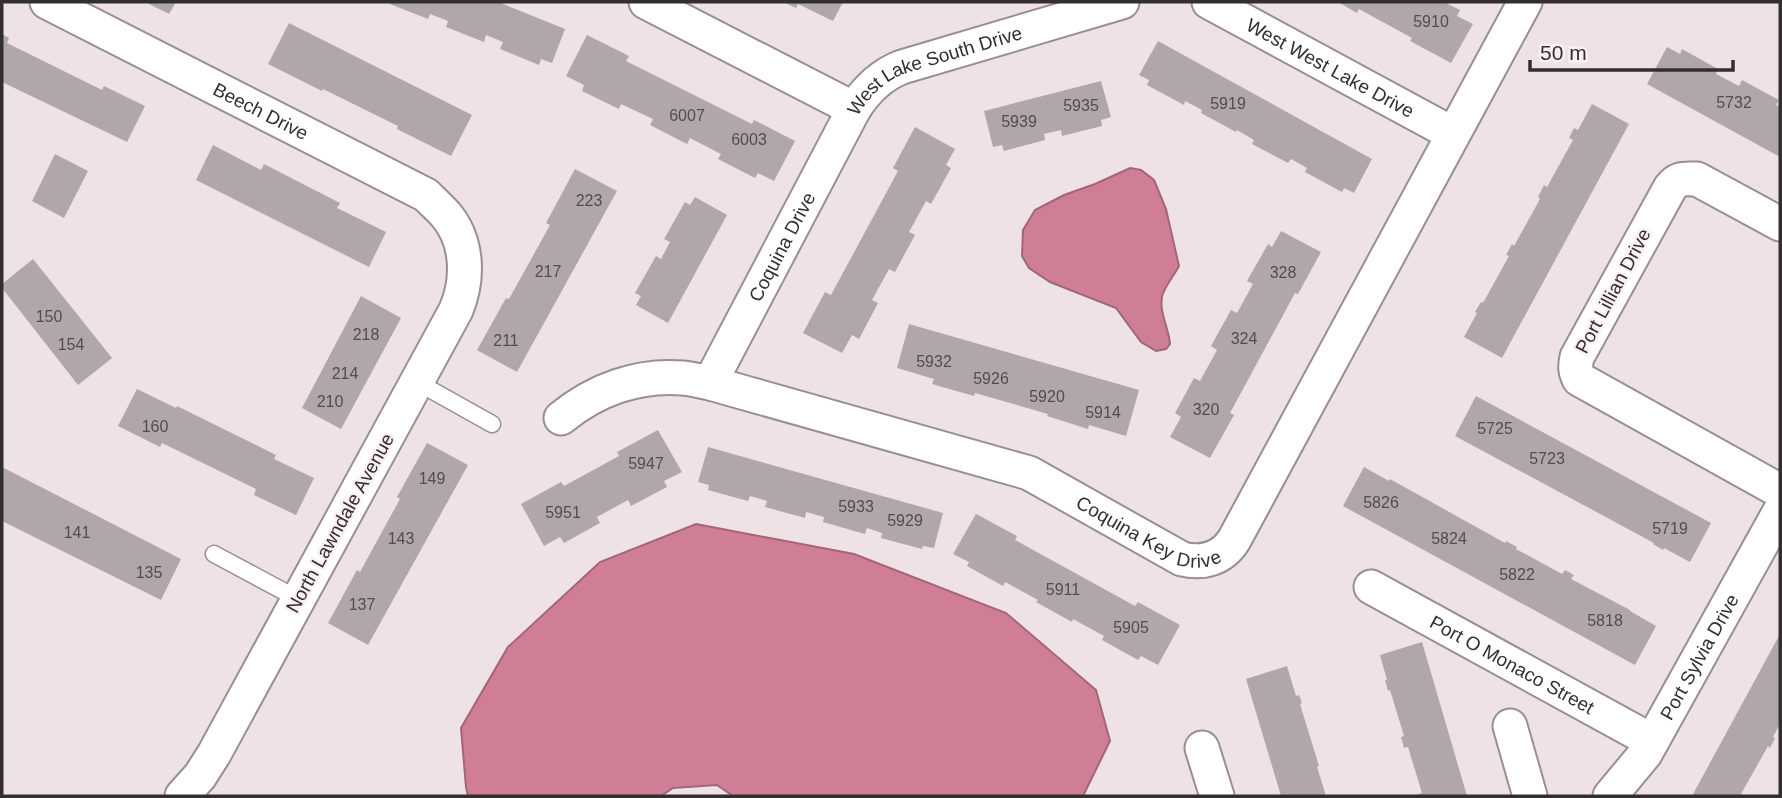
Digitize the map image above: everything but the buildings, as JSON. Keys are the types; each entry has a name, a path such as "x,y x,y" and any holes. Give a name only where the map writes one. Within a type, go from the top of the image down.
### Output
{"street":[{"name":"Beech Drive","path":"47,2 426,195 447,216 459,238"},
{"name":"West Lake South Drive","path":"646,2 854,109 877,80 895,69 1122,2"},
{"name":"West West Lake Drive","path":"1209,2 1453,134"},
{"name":"Coquina Key Drive","path":"561,418 582,402 606,390 645,379 684,378 710,383 1029,473 1182,559 1208,561 1221,554 1234,540 1525,2"},
{"name":"Coquina Drive","path":"710,383 854,109"},
{"name":"Port Lillian Drive","path":"1780,224 1697,178 1686,177 1676,181 1575,365 1579,379 1780,491"},
{"name":"North Lawndale Avenue","path":"182,796 200,776 214,754 459,302 465,263 459,238"},
{"name":"Port Sylvia Drive","path":"1610,796 1640,762 1780,511"},
{"name":"Port O Monaco Street","path":"1371,587 1652,741"},
{"path":"1510,726 1530,796"},
{"path":"1202,748 1217,796"}],"lane":[{"path":"417,382 492,424"},
{"path":"214,554 298,599"}],"shaded area":[{"path":"1130,168 1141,170 1154,180 1166,209 1179,266 1162,297 1170,344 1166,349 1156,351 1141,342 1116,308 1050,282 1029,268 1022,256 1023,230 1035,210"},
{"path":"696,524 854,554 1006,613 1096,690 1110,741 1083,796 733,796 717,785 673,788 661,796 468,796 461,728 508,647 600,562"}]}
